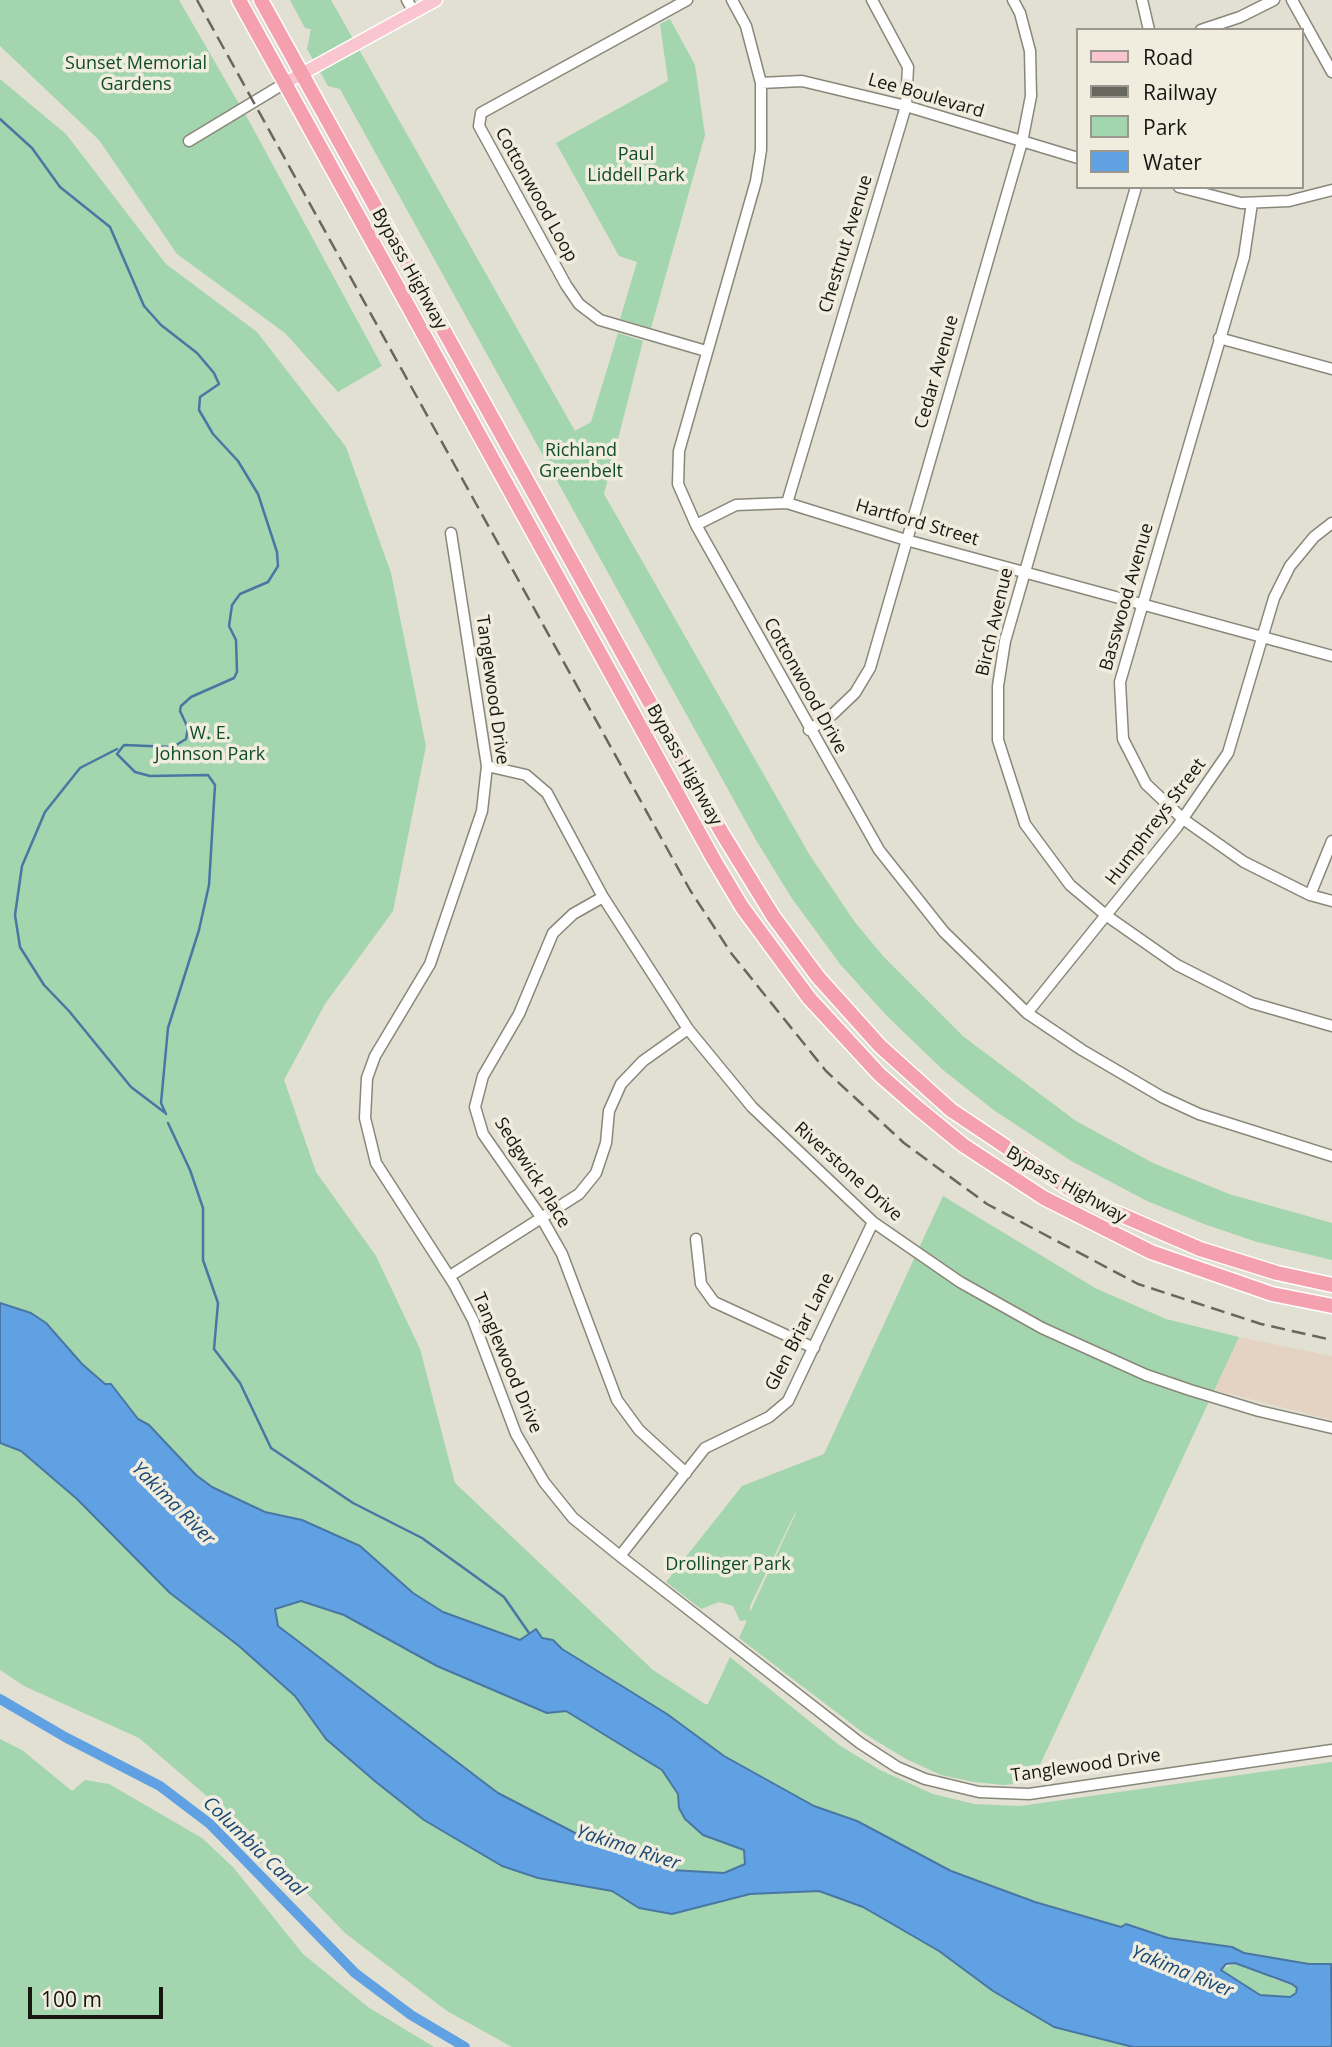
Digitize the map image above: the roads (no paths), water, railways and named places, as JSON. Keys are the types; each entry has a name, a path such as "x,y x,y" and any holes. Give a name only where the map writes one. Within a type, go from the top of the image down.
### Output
{"highway":[{"name":"Bypass Highway","path":"239,0 714,860 749,917 809,998 871,1066 919,1109 963,1145 1044,1198 1151,1252 1272,1294 1332,1306"},
{"name":"Bypass Highway","path":"261,0 749,879 818,977 880,1046 951,1110 1069,1189 1111,1211 1200,1249 1277,1273 1332,1285"}],"main road":[{"path":"285,83 436,0"}],"street":[{"path":"407,0 414,12"},
{"name":"Cottonwood Loop","path":"687,0 481,113 478,126 579,304 600,320 706,351"},
{"name":"Cottonwood Drive","path":"732,0 746,26 761,83 761,150 756,181 706,351 677,467 682,498 696,525 809,730 879,850 944,932 1027,1013 1082,1050 1174,1103 1199,1114 1332,1156"},
{"name":"Chestnut Avenue","path":"787,503 906,106 908,67 872,0"},
{"name":"Cedar Avenue","path":"809,730 833,714 855,693 870,668 1022,142 1031,96 1030,51 1020,13 1013,0"},
{"path":"1142,0 1149,28"},
{"path":"1207,28 1240,17 1274,0"},
{"path":"1292,0 1332,72"},
{"name":"Lee Boulevard","path":"761,83 802,81 906,106 1076,157"},
{"path":"188,138 285,83"},
{"name":"Birch Avenue","path":"1135,189 1005,641 998,686 998,740 1024,824 1070,885 1107,916 1177,965 1252,1003 1332,1026"},
{"path":"1188,189 1252,203 1289,201 1332,190"},
{"name":"Basswood Avenue","path":"1252,203 1244,257 1120,682 1123,738 1146,784 1183,819 1244,862 1310,895 1332,901"},
{"path":"1219,338 1332,369"},
{"name":"Hartford Street","path":"696,525 736,505 787,503 906,540 1332,656"},
{"name":"Humphreys Street","path":"1027,1013 1183,819 1228,753 1274,598 1290,566 1314,537 1332,523"},
{"name":"Tanglewood Drive","path":"451,533 487,766 482,811 430,964 375,1056 368,1078 365,1118 376,1163 450,1276 473,1320 516,1434 544,1482 573,1518 873,1752 909,1773 941,1784 994,1794 1029,1794 1332,1750"},
{"name":"Riverstone Drive","path":"487,766 526,775 547,793 603,897 688,1029 752,1107 873,1222 960,1282 1054,1333 1146,1375 1258,1411 1332,1428"},
{"path":"1310,895 1332,841"},
{"name":"Sedgwick Place","path":"603,897 573,914 553,933 519,1014 483,1076 475,1107 483,1134 541,1217 562,1254 617,1400 639,1430 686,1473"},
{"path":"450,1276 579,1194 596,1173 606,1143 609,1111 621,1084 643,1061 688,1029"},
{"name":"Glen Briar Lane","path":"620,1556 705,1448 769,1417 788,1401 873,1222"},
{"path":"696,1238 701,1284 714,1302 814,1348"}],"water":[{"name":"Yakima River","path":"0,1303 31,1313 46,1323 82,1364 105,1384 111,1384 138,1419 149,1425 196,1475 212,1487 265,1512 302,1520 360,1546 413,1593 443,1612 520,1640 536,1629 542,1638 553,1640 562,1649 667,1714 724,1756 814,1806 857,1821 951,1871 1035,1902 1121,1927 1126,1924 1168,1938 1232,1947 1244,1953 1309,1964 1331,1964 1332,2047 1133,2047 1054,2027 993,1991 939,1951 863,1907 819,1891 750,1894 672,1914 639,1908 612,1891 538,1878 502,1866 424,1820 376,1782 326,1739 295,1696 239,1646 170,1593 77,1499 21,1451 0,1443","holes":["301,1601 344,1615 437,1666 547,1713 566,1711 662,1770 678,1794 679,1808 685,1819 703,1835 744,1850 745,1864 724,1873 671,1870 579,1835 498,1793 278,1626 275,1609","1235,1963 1292,1984 1297,1988 1296,1993 1290,1997 1260,1995 1221,1970 1226,1964"]}],"waterway":[{"path":"0,119 32,148 60,187 110,227 144,306 161,325 197,353 214,373 219,384 200,397 199,410 213,434 238,461 258,494 277,552 278,566 268,582 240,594 232,605 229,626 236,640 237,672 234,678 191,697 181,706 180,711 188,728 186,739 173,747 124,745 117,754 135,772 150,776 208,775 215,785 209,885 199,930 168,1028 161,1103 166,1114"},
{"path":"117,749 80,768 45,812 22,866 15,915 20,947 44,985 69,1011 131,1087 164,1112"},
{"path":"168,1123 190,1170 203,1208 203,1260 218,1303 214,1349 240,1383 271,1448 353,1503 422,1538 504,1597 529,1633"},
{"name":"Columbia Canal","path":"0,1699 65,1737 160,1786 210,1824 355,1973 411,2015 465,2047"}],"railway":[{"path":"197,0 690,890 731,953 826,1071 904,1143 987,1204 1138,1284 1261,1324 1332,1340"}],"park label":[{"name":"Sunset Memorial Gardens","path":"136,74"},
{"name":"Paul Liddell Park","path":"636,165"},
{"name":"Richland Greenbelt","path":"581,461"},
{"name":"W. E. Johnson Park","path":"210,744"},
{"name":"Drollinger Park","path":"728,1565"}]}
